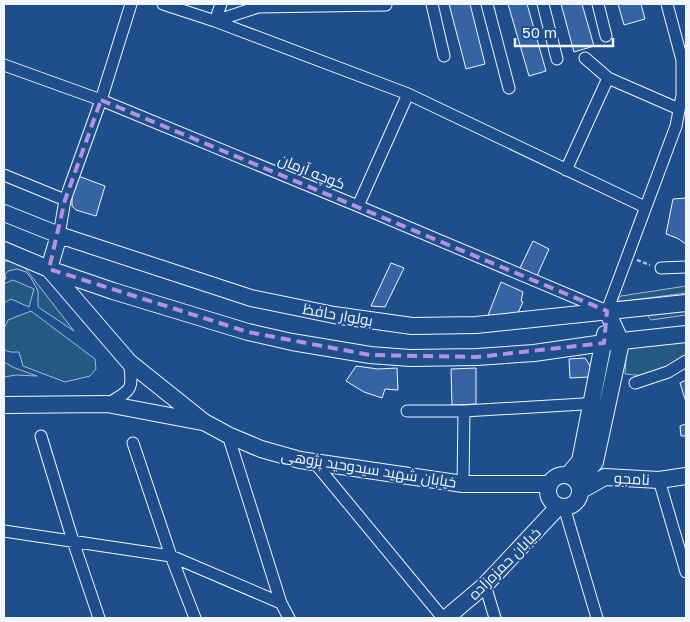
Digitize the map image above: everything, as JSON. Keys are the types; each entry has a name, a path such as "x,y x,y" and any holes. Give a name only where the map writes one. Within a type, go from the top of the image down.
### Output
{"street":[{"path":"49,269 59,235 65,200 101,100 131,4"},
{"path":"163,4 215,21 408,94 645,207"},
{"path":"215,21 221,4"},
{"path":"432,4 444,56"},
{"path":"487,4 509,88"},
{"path":"543,4 558,58"},
{"path":"598,4 606,36"},
{"path":"576,483 563,475 553,480 549,489 551,500 562,506 574,504 578,500 576,483 604,343 607,311 645,207 681,125 679,109 682,95 682,60 667,4"},
{"path":"215,21 258,7 386,5"},
{"path":"585,58 608,78 679,109"},
{"name":"کوچه آرمان","path":"4,65 101,100 607,311"},
{"path":"566,170 608,78"},
{"path":"358,206 408,94"},
{"path":"4,175 65,200"},
{"name":"بولوار حافظ","path":"4,213 59,235 252,298 334,315 412,326 476,325 686,303"},
{"path":"4,250 49,269 113,291 248,332 292,342 370,355 410,358 478,357 534,353 686,334"},
{"path":"661,268 686,267"},
{"name":"خیابان شهید سیدوحید پژوهی","path":"49,269 129,362 204,422 228,435 261,449 300,460 463,484 550,484"},
{"path":"576,483 595,462 621,342 607,311"},
{"path":"635,383 668,372 686,360"},
{"path":"107,404 123,395 129,389 132,379 129,362"},
{"path":"407,411 464,411 592,402"},
{"path":"4,405 107,404 204,422"},
{"path":"463,484 464,411"},
{"path":"228,435 282,603 289,618"},
{"path":"41,436 72,541 99,618"},
{"path":"133,443 171,556 195,618"},
{"path":"314,462 445,618"},
{"name":"نامجو","path":"576,483 605,477 659,480 686,476"},
{"path":"659,480 686,572"},
{"path":"562,506 597,618"},
{"name":"خیابان حمزه‌زاده","path":"445,618 485,585 562,506"},
{"path":"4,531 171,556 282,603"},
{"path":"485,585 495,618"}],"path":[{"path":"627,257 661,268"}],"highlighted area":[{"path":"101,100 607,311 604,343 477,357 370,355 248,332 49,269 65,200"}],"shaded area":[{"path":"4,262 22,264 74,331 38,307 38,291 26,272 17,269 8,271 4,280"},
{"path":"13,280 34,289 29,307 11,299 4,303 4,284"},
{"path":"686,286 686,293 625,301 618,299 621,296"},
{"path":"686,308 686,315 651,320 648,316 651,313"},
{"path":"31,311 95,359 96,369 90,376 65,382 23,366 19,352 9,352 4,349 4,329 8,320"},
{"path":"686,336 686,359 656,377 625,374 627,344"},
{"path":"4,362 37,376 16,375 4,377"}],"building":[{"path":"449,4 470,4 485,64 466,69"},
{"path":"508,4 527,4 546,71 529,76"},
{"path":"561,4 582,4 594,46 574,52"},
{"path":"618,4 641,4 645,19 624,25"},
{"path":"78,176 105,186 96,216 76,210 72,206 72,195"},
{"path":"686,198 686,244 666,234 673,199"},
{"path":"533,241 549,249 536,278 519,270"},
{"path":"391,263 404,268 385,307 371,306"},
{"path":"501,282 523,292 521,301 523,302 517,315 487,318"},
{"path":"585,358 591,367 589,377 570,378 569,359"},
{"path":"356,366 378,369 397,368 398,390 385,389 382,398 364,392 346,381"},
{"path":"476,368 476,404 452,405 451,369"},
{"path":"686,380 686,402 680,383"},
{"path":"686,424 686,436 681,436 680,426"}]}
